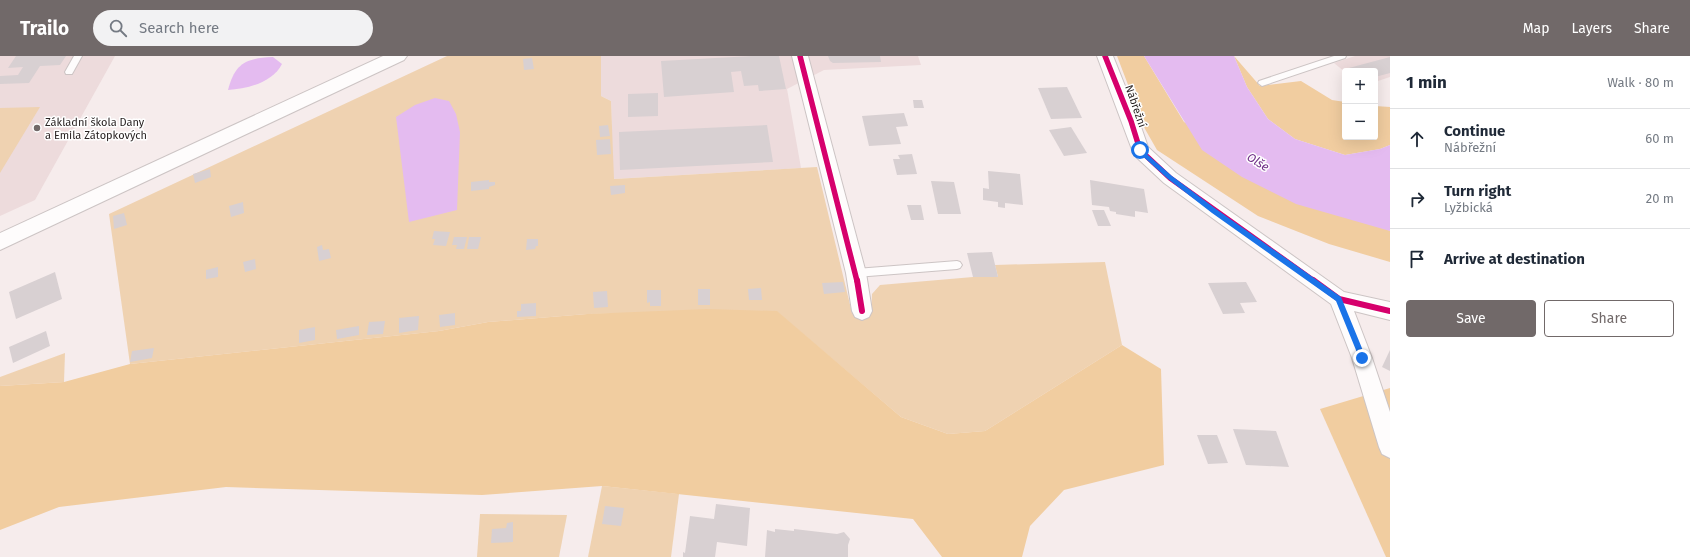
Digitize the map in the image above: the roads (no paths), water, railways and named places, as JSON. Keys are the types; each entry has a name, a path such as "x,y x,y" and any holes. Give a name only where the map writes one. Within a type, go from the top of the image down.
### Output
{"main road":[{"path":"0,242 84,200 378,61 398,56"}],"street":[{"path":"800,56 856,273 862,311"},
{"name":"Nábřežní","path":"1105,56 1120,91 1140,150 1170,178 1338,299 1390,311"},
{"path":"1338,299 1362,358 1390,447"}],"lane":[{"path":"68,72 78,56"},
{"path":"1262,83 1342,56"},
{"path":"856,273 957,265"}],"water":[{"name":"Olše","path":"1144,56 1234,56 1247,87 1268,119 1295,139 1345,155 1380,149 1390,145 1390,231 1296,204 1242,177 1202,150"},
{"path":"273,57 282,64 273,76 252,86 228,90 234,74 243,64 256,59"},
{"path":"435,98 449,101 456,114 460,132 457,210 409,222 396,117 415,105"}],"place":[{"name":"Základní škola Dany a Emila Zátopkových","path":"37,128"}]}
